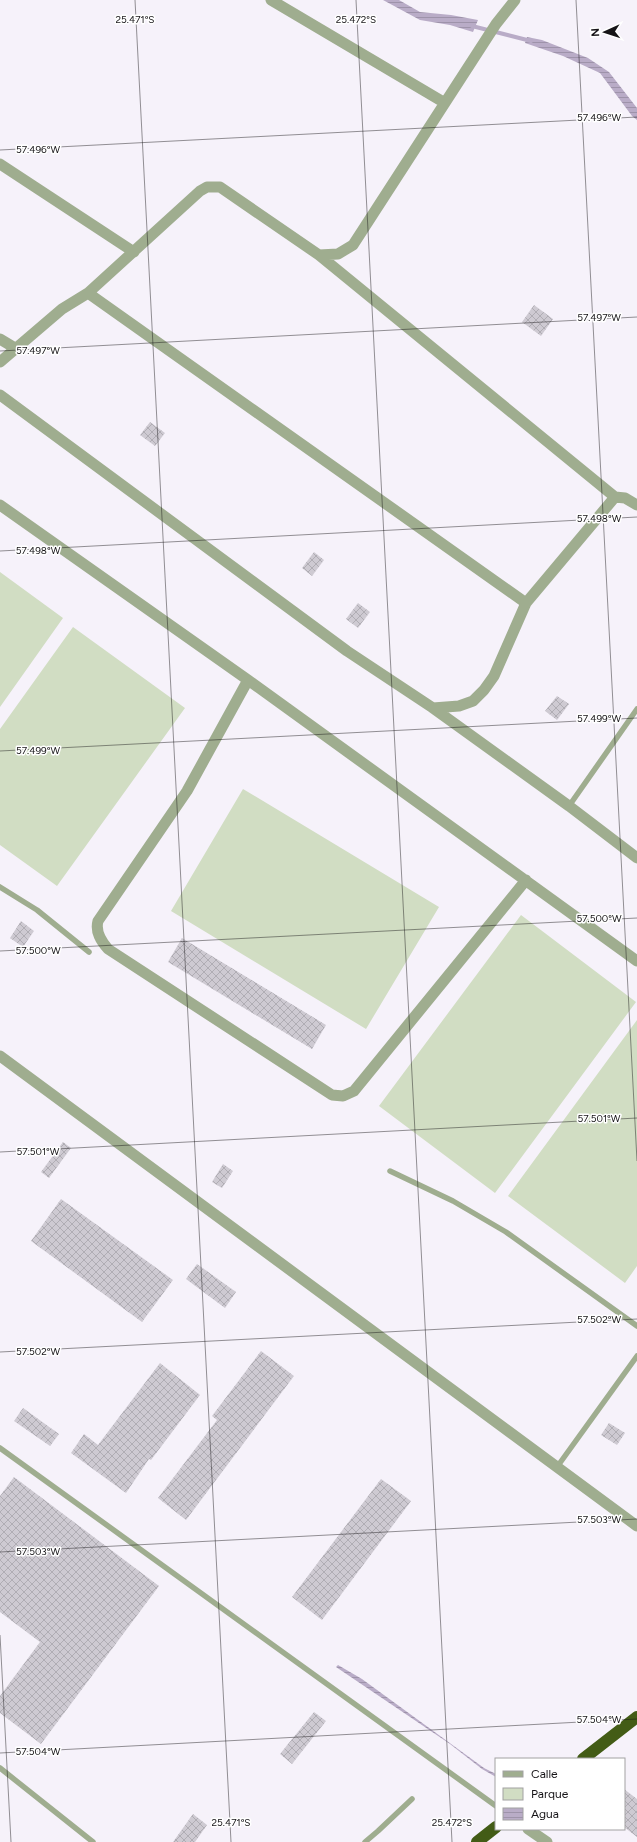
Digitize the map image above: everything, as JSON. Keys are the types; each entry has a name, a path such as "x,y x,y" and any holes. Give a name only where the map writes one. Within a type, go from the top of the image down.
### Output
{"highway":[{"path":"584,1758 637,1717"},
{"path":"477,1842 495,1828"}],"street":[{"path":"271,0 445,103"},
{"path":"319,255 338,254 353,245 485,40 515,0"},
{"path":"0,164 134,252"},
{"path":"0,362 62,309 88,293 200,191 206,187 220,187 319,255 615,497 625,498 637,506"},
{"path":"88,293 526,603"},
{"path":"0,339 15,348"},
{"path":"0,395 347,651 434,708 569,806 637,858"},
{"path":"434,708 459,706 473,701 484,690 494,676 526,603 615,497"},
{"path":"0,505 248,680 637,961"},
{"path":"248,680 187,791 98,921 96,928 103,943 108,949 332,1095 343,1096 354,1091 526,880"},
{"path":"0,1056 637,1526"},
{"path":"529,1830 547,1842"}],"lane":[{"path":"569,806 637,709"},
{"path":"0,887 37,910 89,952"},
{"path":"390,1171 453,1201 506,1232 637,1326"},
{"path":"557,1467 637,1356"},
{"path":"0,1448 495,1805"},
{"path":"0,1768 93,1842"},
{"path":"365,1842 412,1799"}],"green space":[{"path":"0,572 63,618 0,707"},
{"path":"73,627 185,708 57,886 0,845 0,729"},
{"path":"243,789 439,907 366,1029 171,911"},
{"path":"521,915 636,1002 495,1193 379,1106"},
{"path":"637,1020 637,1266 625,1283 508,1196"}],"water":[{"path":"383,0 399,0 420,12 451,15 478,20 473,32 450,25 420,20"},
{"path":"527,37 542,40 588,58 609,72 637,108 637,120 632,116 600,73 563,56 525,43"},
{"path":"338,1665 362,1679 484,1768 495,1774 495,1776 482,1769 450,1744 336,1667"}],"building":[{"path":"534,305 553,319 541,336 522,322"},
{"path":"150,422 165,433 155,446 140,435"},
{"path":"314,552 324,560 312,576 302,568"},
{"path":"358,603 370,612 358,628 346,619"},
{"path":"557,696 569,704 557,720 545,711"},
{"path":"21,921 34,931 23,947 10,938"},
{"path":"182,938 326,1025 312,1049 168,962"},
{"path":"63,1142 71,1148 49,1178 41,1172"},
{"path":"223,1164 233,1171 222,1188 212,1182"},
{"path":"61,1199 173,1280 142,1322 31,1241"},
{"path":"197,1264 236,1292 225,1308 186,1279"},
{"path":"261,1351 294,1376 186,1520 158,1498 217,1420 212,1416"},
{"path":"160,1363 200,1395 151,1460 149,1459 126,1493 71,1453 84,1434 98,1445"},
{"path":"23,1408 59,1434 50,1446 14,1421"},
{"path":"609,1423 625,1433 617,1445 601,1435"},
{"path":"14,1477 159,1586 41,1744 0,1713 0,1696 40,1642 0,1612 0,1496"},
{"path":"381,1479 411,1501 322,1620 292,1597"},
{"path":"314,1712 326,1721 292,1764 280,1754"},
{"path":"625,1790 637,1799 637,1837 625,1828"},
{"path":"193,1814 207,1825 195,1842 173,1842"}],"waterway":[{"path":"472,26 531,41"}]}
